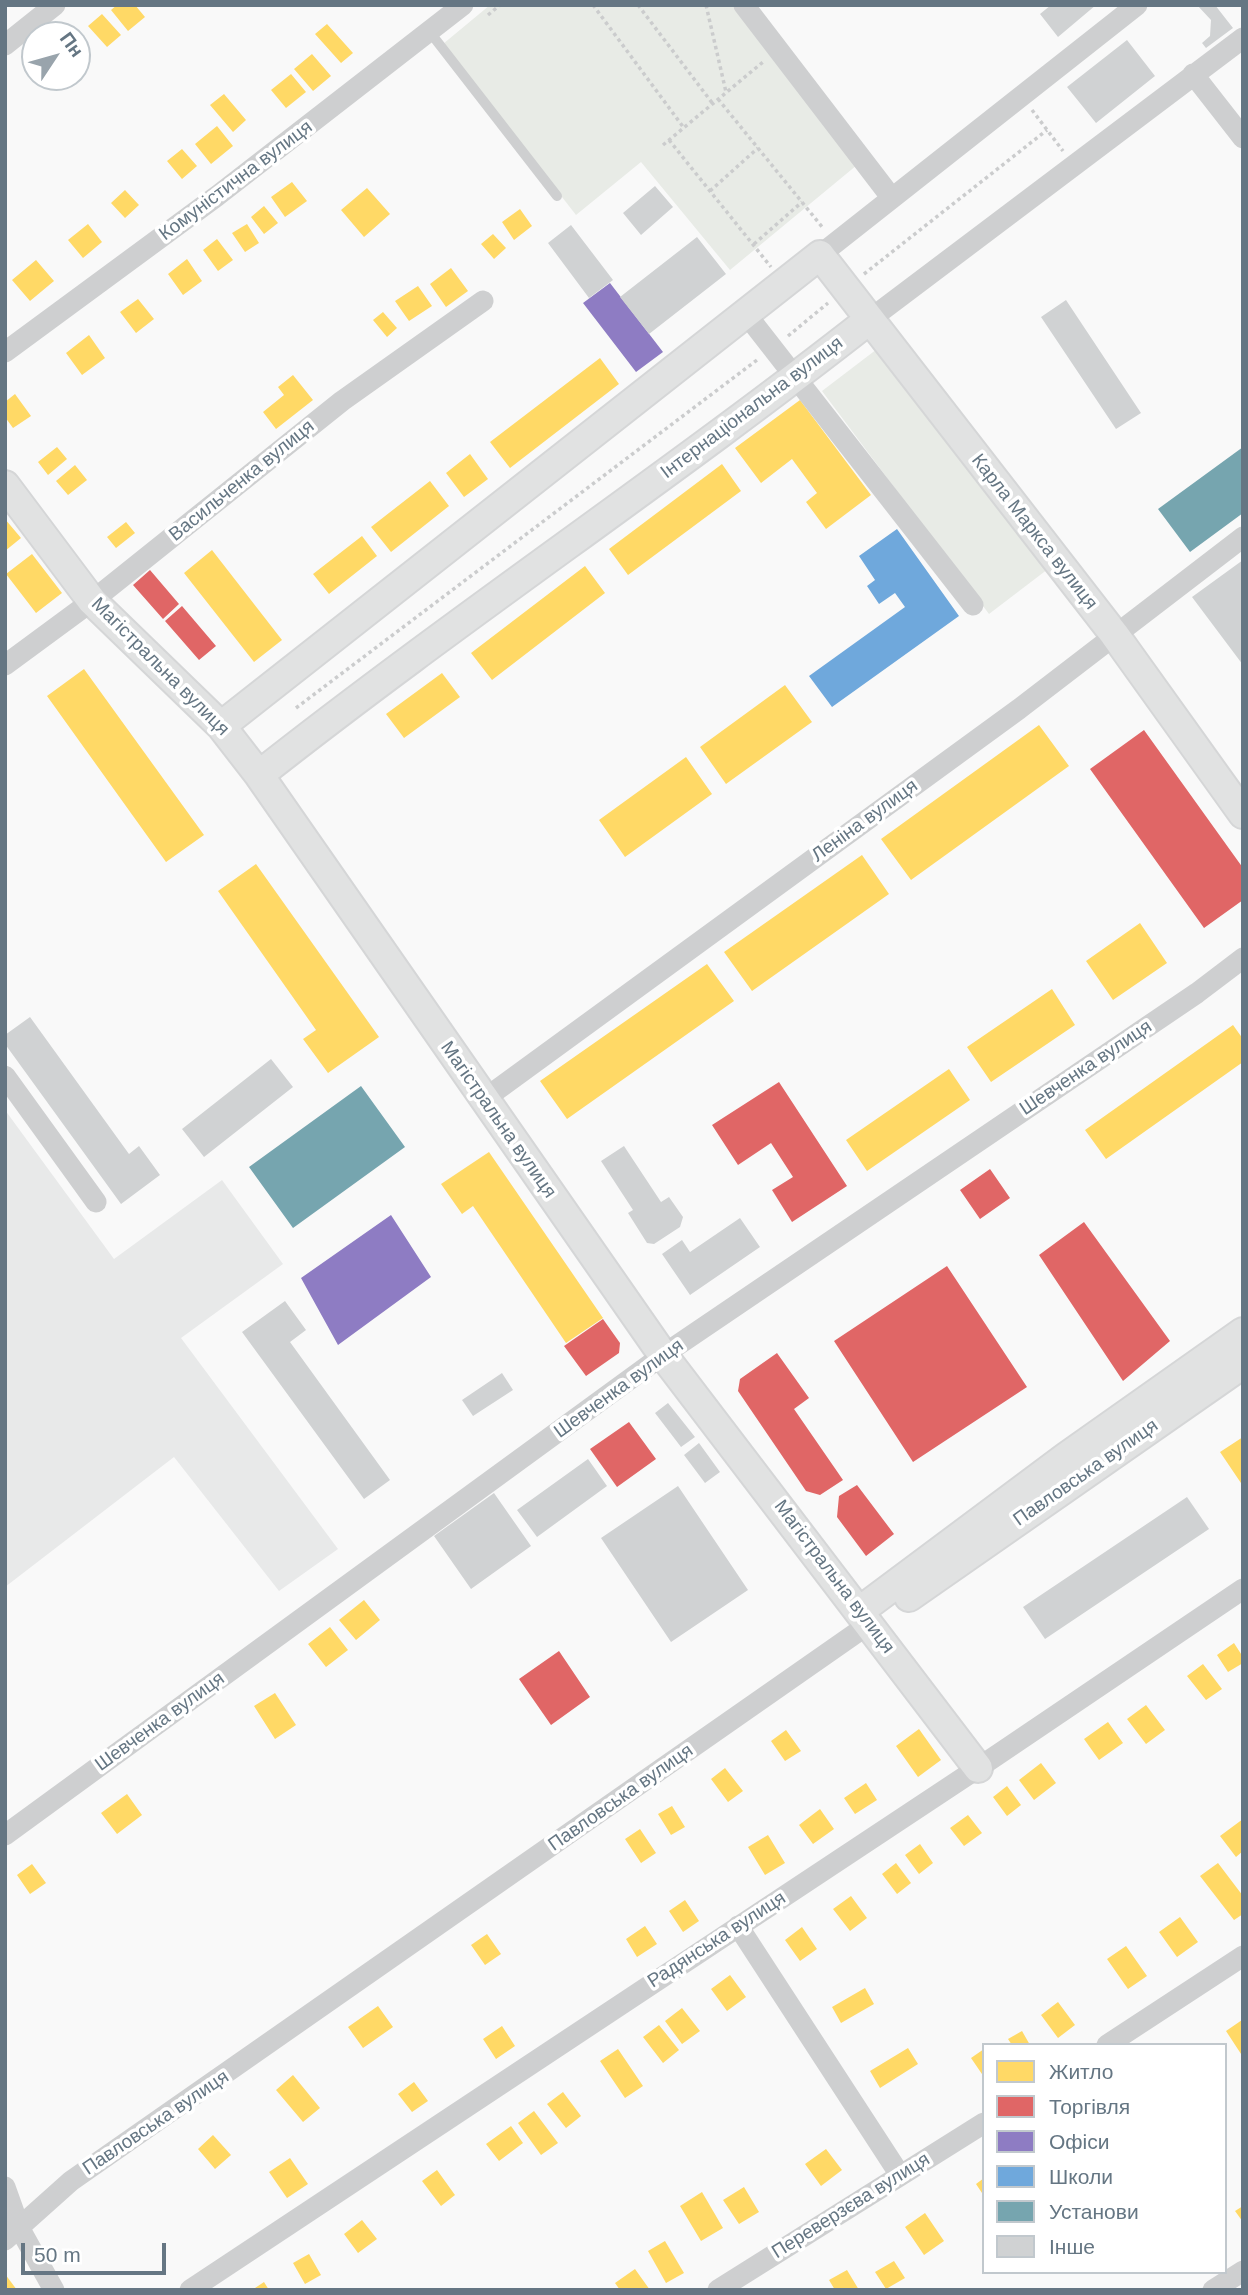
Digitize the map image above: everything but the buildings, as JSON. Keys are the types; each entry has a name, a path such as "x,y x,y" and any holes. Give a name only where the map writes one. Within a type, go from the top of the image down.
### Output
{"street":[{"path":"5,45 55,5"},
{"name":"Комуністична вулиця","path":"5,352 217,197 463,5"},
{"path":"744,5 891,197"},
{"path":"220,726 1137,5"},
{"name":"Інтернаціональна вулиця","path":"259,775 341,710 795,378 1243,38"},
{"path":"1193,74 1243,138"},
{"name":"Карла Маркса вулиця","path":"828,249 845,289 1114,634 1243,814"},
{"name":"Васильченка вулиця","path":"5,665 92,601 342,401 483,301"},
{"path":"746,314 973,605"},
{"name":"Магістральна вулиця","path":"5,485 92,601 220,726 259,775 663,1355 978,1768"},
{"name":"Леніна вулиця","path":"483,1100 1007,718 1243,537"},
{"name":"Шевченка вулиця","path":"5,1835 663,1355 1197,993 1243,958"},
{"path":"5,1076 96,1202"},
{"name":"Павловська вулиця","path":"865,1617 1055,1465 1243,1332"},
{"name":"Павловська вулиця","path":"13,2234 71,2181 865,1617 1243,1364"},
{"name":"Радянська вулиця","path":"190,2290 978,1768 1243,1588"},
{"path":"738,1926 900,2175"},
{"path":"1110,2043 1243,1956"},
{"name":"Переверзєва вулиця","path":"718,2290 982,2124"},
{"path":"5,2187 13,2234 54,2290"},
{"path":"1213,2290 1243,2271"}],"lane":[{"path":"429,32 557,196"}],"path":[{"path":"488,15 500,5"},
{"path":"593,5 684,128"},
{"path":"638,5 713,104"},
{"path":"706,5 726,92"},
{"path":"663,145 778,50"},
{"path":"1020,95 1074,165"},
{"path":"718,99 802,202 828,249"},
{"path":"296,708 772,349 1047,130"},
{"path":"669,140 784,284"},
{"path":"710,191 758,148"},
{"path":"753,245 802,202"}],"shaded area":[{"path":"490,5 735,5 857,165 730,270 641,162 576,215 443,44"},
{"path":"881,346 1048,569 989,614 822,391"},
{"path":"5,1110 114,1259 222,1180 283,1264 181,1338 338,1549 279,1591 174,1457 5,1587"}]}
